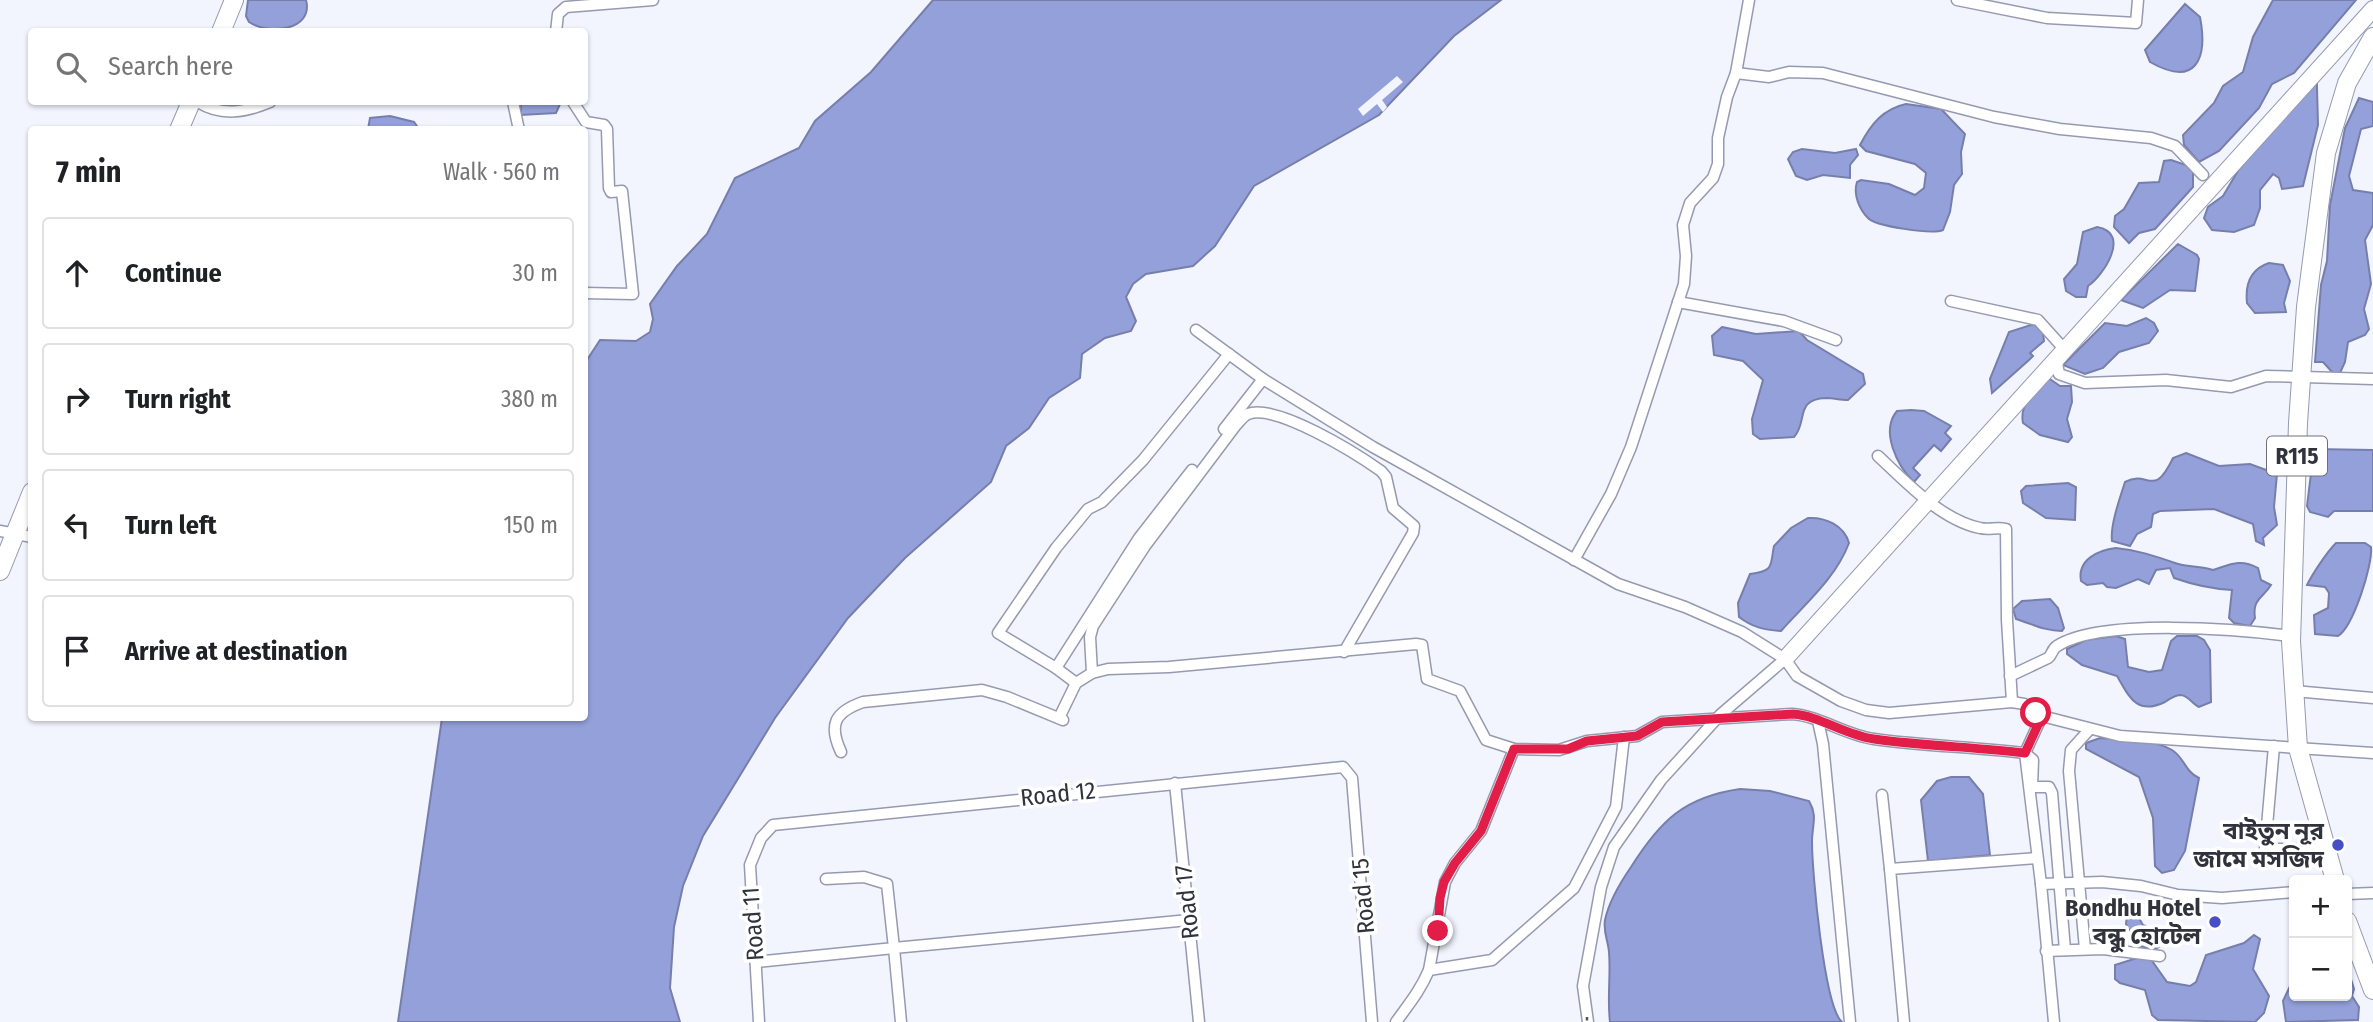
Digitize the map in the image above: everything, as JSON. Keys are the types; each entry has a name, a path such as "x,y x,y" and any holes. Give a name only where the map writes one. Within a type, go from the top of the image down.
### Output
{"main road":[{"path":"223,28 234,0"},
{"name":"R115","path":"2334,875 2298,748 2294,691 2291,636 2301,376 2315,232 2326,153 2347,83 2373,37"},
{"path":"182,126 190,105"},
{"path":"0,571 28,502"},
{"path":"2352,934 2373,990"}],"street":[{"path":"556,28 558,14 566,7 653,0"},
{"path":"1574,560 1611,494 1632,447 1678,302 1686,272 1683,225 1690,203 1713,178 1718,164 1718,138 1727,97 1736,72 1749,0"},
{"path":"1957,0 2047,18 2136,23 2138,0"},
{"path":"1588,1022 1583,986 1601,887 1614,847 1661,780 1717,718 1785,659 2373,9"},
{"path":"1736,72 1769,77 1789,72 1823,73 1994,117 2060,129 2151,138 2175,146 2203,175"},
{"path":"208,105 230,112 248,111 263,105"},
{"path":"514,105 518,126"},
{"path":"575,105 586,122 604,125 607,129 608,179 611,192 622,191 633,294 588,293"},
{"path":"1951,301 2038,320 2065,349"},
{"path":"1678,302 1784,321 1836,340"},
{"path":"1196,330 1262,379 1373,447 1618,584 1714,618 1785,659 1797,676 1817,689 1866,710 1921,712 2012,702 2024,704 2042,716 2120,736 2373,754"},
{"path":"2065,349 2057,363 2059,374 2085,383 2166,380 2231,387 2255,378 2301,376 2373,379"},
{"path":"1076,683 998,633 1022,595 1088,509 1102,502 1143,460 1229,354"},
{"path":"1056,668 1139,538 1262,379"},
{"path":"1092,673 1090,637 1114,592 1246,414 1281,417 1381,471 1386,477 1393,508 1414,526 1413,533 1344,652"},
{"path":"1878,456 1928,500 1966,523 1980,528 2007,529 2012,702"},
{"path":"2010,676 2048,658 2053,648 2063,643 2106,633 2157,628 2236,629 2291,636"},
{"path":"841,752 834,737 834,724 848,708 863,702 982,691 1007,696 1061,719 1076,683 1092,673 1422,645 1427,679 1460,691 1486,740 1514,749 1559,750 1587,741 1644,733 1662,722 1793,714 1848,734 1874,739 2025,753 2033,760 2032,787 2049,787 2052,793 2066,950"},
{"path":"2294,691 2373,698"},
{"path":"2042,716 2025,753 2054,1022"},
{"path":"1818,721 1824,744 1850,1022"},
{"path":"2085,949 2069,771 2071,750 2089,730"},
{"path":"1429,970 1492,960 1574,888 1616,807 1624,737"},
{"path":"2274,746 2265,849 2326,849"},
{"path":"1396,1022 1411,999 1419,995 1429,970 1444,882 1455,863 1481,831 1514,749"},
{"name":"Road 12","path":"767,830 784,821 1343,767 1350,771"},
{"name":"Road 15","path":"1350,771 1364,901 1372,1022"},
{"name":"Road 17","path":"1175,783 1199,1022"},
{"path":"1882,795 1904,1022"},
{"name":"Road 11","path":"760,1022 750,865 767,830"},
{"path":"1889,870 2037,858"},
{"path":"826,879 864,877 883,880 887,884 901,1022"},
{"path":"2041,884 2141,886 2178,895 2222,898 2289,892"},
{"path":"2352,894 2373,893"},
{"path":"756,962 1189,920"},
{"path":"2046,951 2085,949 2160,956"}],"water":[{"path":"248,0 306,0 307,10 303,18 288,28 257,26 249,22 246,16"},
{"path":"933,0 1501,0 1454,36 1379,115 1254,186 1215,246 1193,266 1146,274 1133,284 1126,297 1136,321 1131,331 1105,338 1082,354 1080,378 1049,398 1029,428 1006,446 991,482 905,558 848,618 775,718 703,836 683,886 674,927 670,988 680,1022 398,1022 442,721 588,721 588,358 600,340 636,341 650,332 653,319 650,304 677,266 707,234 735,178 799,148 815,121 871,72"},
{"path":"2273,0 2356,0 2294,73 2272,84 2259,108 2219,151 2199,162 2184,145 2183,135 2214,103 2223,86 2243,72 2253,37"},
{"path":"2185,4 2200,17 2202,45 2195,65 2178,72 2150,62 2145,50"},
{"path":"2313,84 2317,84 2318,125 2303,186 2282,189 2279,178 2273,174 2260,190 2260,208 2254,225 2234,232 2212,230 2204,218 2208,207 2223,196 2239,169"},
{"path":"2359,98 2373,102 2373,126 2361,129 2349,176 2353,190 2373,193 2373,225 2365,240 2371,284 2364,309 2369,329 2365,335 2348,342 2340,373 2333,373 2323,362 2315,362 2321,285 2327,261 2330,205 2345,128"},
{"path":"1906,104 1941,109 1965,134 1961,152 1962,174 1954,185 1950,212 1943,230 1916,231 1881,224 1868,218 1858,201 1856,187 1861,180 1889,184 1915,195 1924,188 1926,173 1915,164 1866,151 1860,145 1879,119 1898,106"},
{"path":"521,105 560,105 556,113 521,115"},
{"path":"390,116 414,122 417,126 369,126 370,118"},
{"path":"1802,149 1835,153 1856,149 1858,155 1850,165 1850,178 1823,175 1807,180 1796,176 1788,159 1793,152"},
{"path":"2171,160 2186,165 2193,172 2193,187 2155,229 2139,233 2129,243 2114,227 2115,216 2124,209 2139,183 2159,182 2164,161"},
{"path":"2097,227 2107,231 2112,237 2111,255 2107,265 2088,286 2086,297 2076,297 2066,291 2064,279 2077,264 2083,232"},
{"path":"2178,244 2199,259 2195,291 2170,290 2143,308 2121,300"},
{"path":"2269,263 2283,265 2290,281 2284,303 2286,312 2255,313 2247,303 2248,284 2258,269"},
{"path":"2146,318 2154,323 2158,331 2149,343 2119,352 2103,368 2085,374 2063,365 2105,323 2127,326"},
{"path":"2034,324 2043,333 2044,341 2030,353 2033,356 1992,393 1990,379 2009,332"},
{"path":"1722,327 1756,334 1799,331 1807,340 1863,374 1865,384 1848,400 1826,398 1809,403 1794,437 1760,439 1753,434 1752,419 1763,380 1743,361 1714,355 1712,336"},
{"path":"2047,377 2060,386 2071,386 2072,402 2067,419 2072,437 2068,442 2040,435 2023,423 2026,404"},
{"path":"1897,411 1924,411 1951,426 1945,433 1951,439 1941,451 1934,445 1913,468 1920,475 1914,482 1897,458 1890,438 1892,419"},
{"path":"2314,449 2373,450 2373,511 2334,511 2328,517 2310,512 2307,506"},
{"path":"2186,453 2219,466 2250,464 2277,474 2274,507 2277,525 2263,538 2264,545 2256,541 2253,524 2214,509 2160,511 2153,514 2151,527 2137,534 2130,546 2112,541 2114,520 2125,482 2133,479 2155,481 2166,471 2173,458"},
{"path":"2068,483 2076,487 2075,520 2046,518 2023,503 2021,491 2026,486"},
{"path":"1808,518 1833,523 1847,537 1849,543 1836,568 1781,631 1758,627 1739,617 1738,603 1750,574 1768,569 1774,546 1791,528"},
{"path":"2336,543 2365,543 2371,547 2369,567 2356,609 2344,630 2338,636 2315,634 2314,615 2328,608 2329,593 2325,587 2307,585"},
{"path":"2116,548 2213,570 2235,563 2246,563 2258,568 2261,580 2271,585 2257,603 2255,618 2250,626 2234,623 2229,618 2232,590 2174,578 2170,568 2156,570 2149,584 2138,579 2116,588 2107,587 2103,583 2087,585 2081,581 2082,567 2090,557"},
{"path":"2050,599 2058,608 2064,628 2062,631 2044,629 2016,619 2013,609 2022,601"},
{"path":"2116,636 2125,639 2128,667 2149,672 2162,670 2171,641 2177,636 2197,636 2204,640 2210,650 2211,702 2199,707 2181,695 2155,706 2140,705 2130,697 2117,676 2082,665 2067,654 2067,649 2086,640"},
{"path":"2100,738 2165,746 2176,753 2199,778 2185,851 2174,870 2162,873 2155,866 2153,818 2139,777 2086,749 2086,743"},
{"path":"1951,777 1969,777 1983,794 1990,855 1928,861 1921,800 1937,781"},
{"path":"1740,789 1770,791 1809,801 1812,806 1812,842 1820,937 1830,992 1842,1022 1610,1022 1605,920 1619,886 1652,837 1675,814 1703,798"},
{"path":"2136,913 2143,925 2152,929 2159,947 2153,950 2136,945 2126,924 2127,915"},
{"path":"2254,935 2260,939 2253,969 2269,996 2264,1013 2255,1022 2158,1020 2152,1015 2145,990 2115,979 2115,965 2137,958 2150,958 2167,982 2190,986 2196,982 2206,955 2244,943"},
{"path":"2289,988 2289,1001 2352,1001 2352,996 2359,1007 2358,1020 2286,1022 2283,1001"}],"pier":[{"path":"1397,76 1403,82 1382,100 1387,107 1383,112 1377,104 1363,116 1358,109"}],"railway":[{"path":"1587,1017 1587,1022"}],"place":[{"name":"বাইতুন নূর জামে মসজিদ","path":"2338,845"},
{"name":"Bondhu Hotel বন্ধু হোটেল","path":"2215,922"}],"route":[{"path":"1438,931 1444,882 1467,846 1481,831 1495,789 1514,749 1568,749 1587,741 1637,736 1662,722 1793,714 1805,715 1848,734 1874,739 2025,753 2042,716 2036,713"}]}
